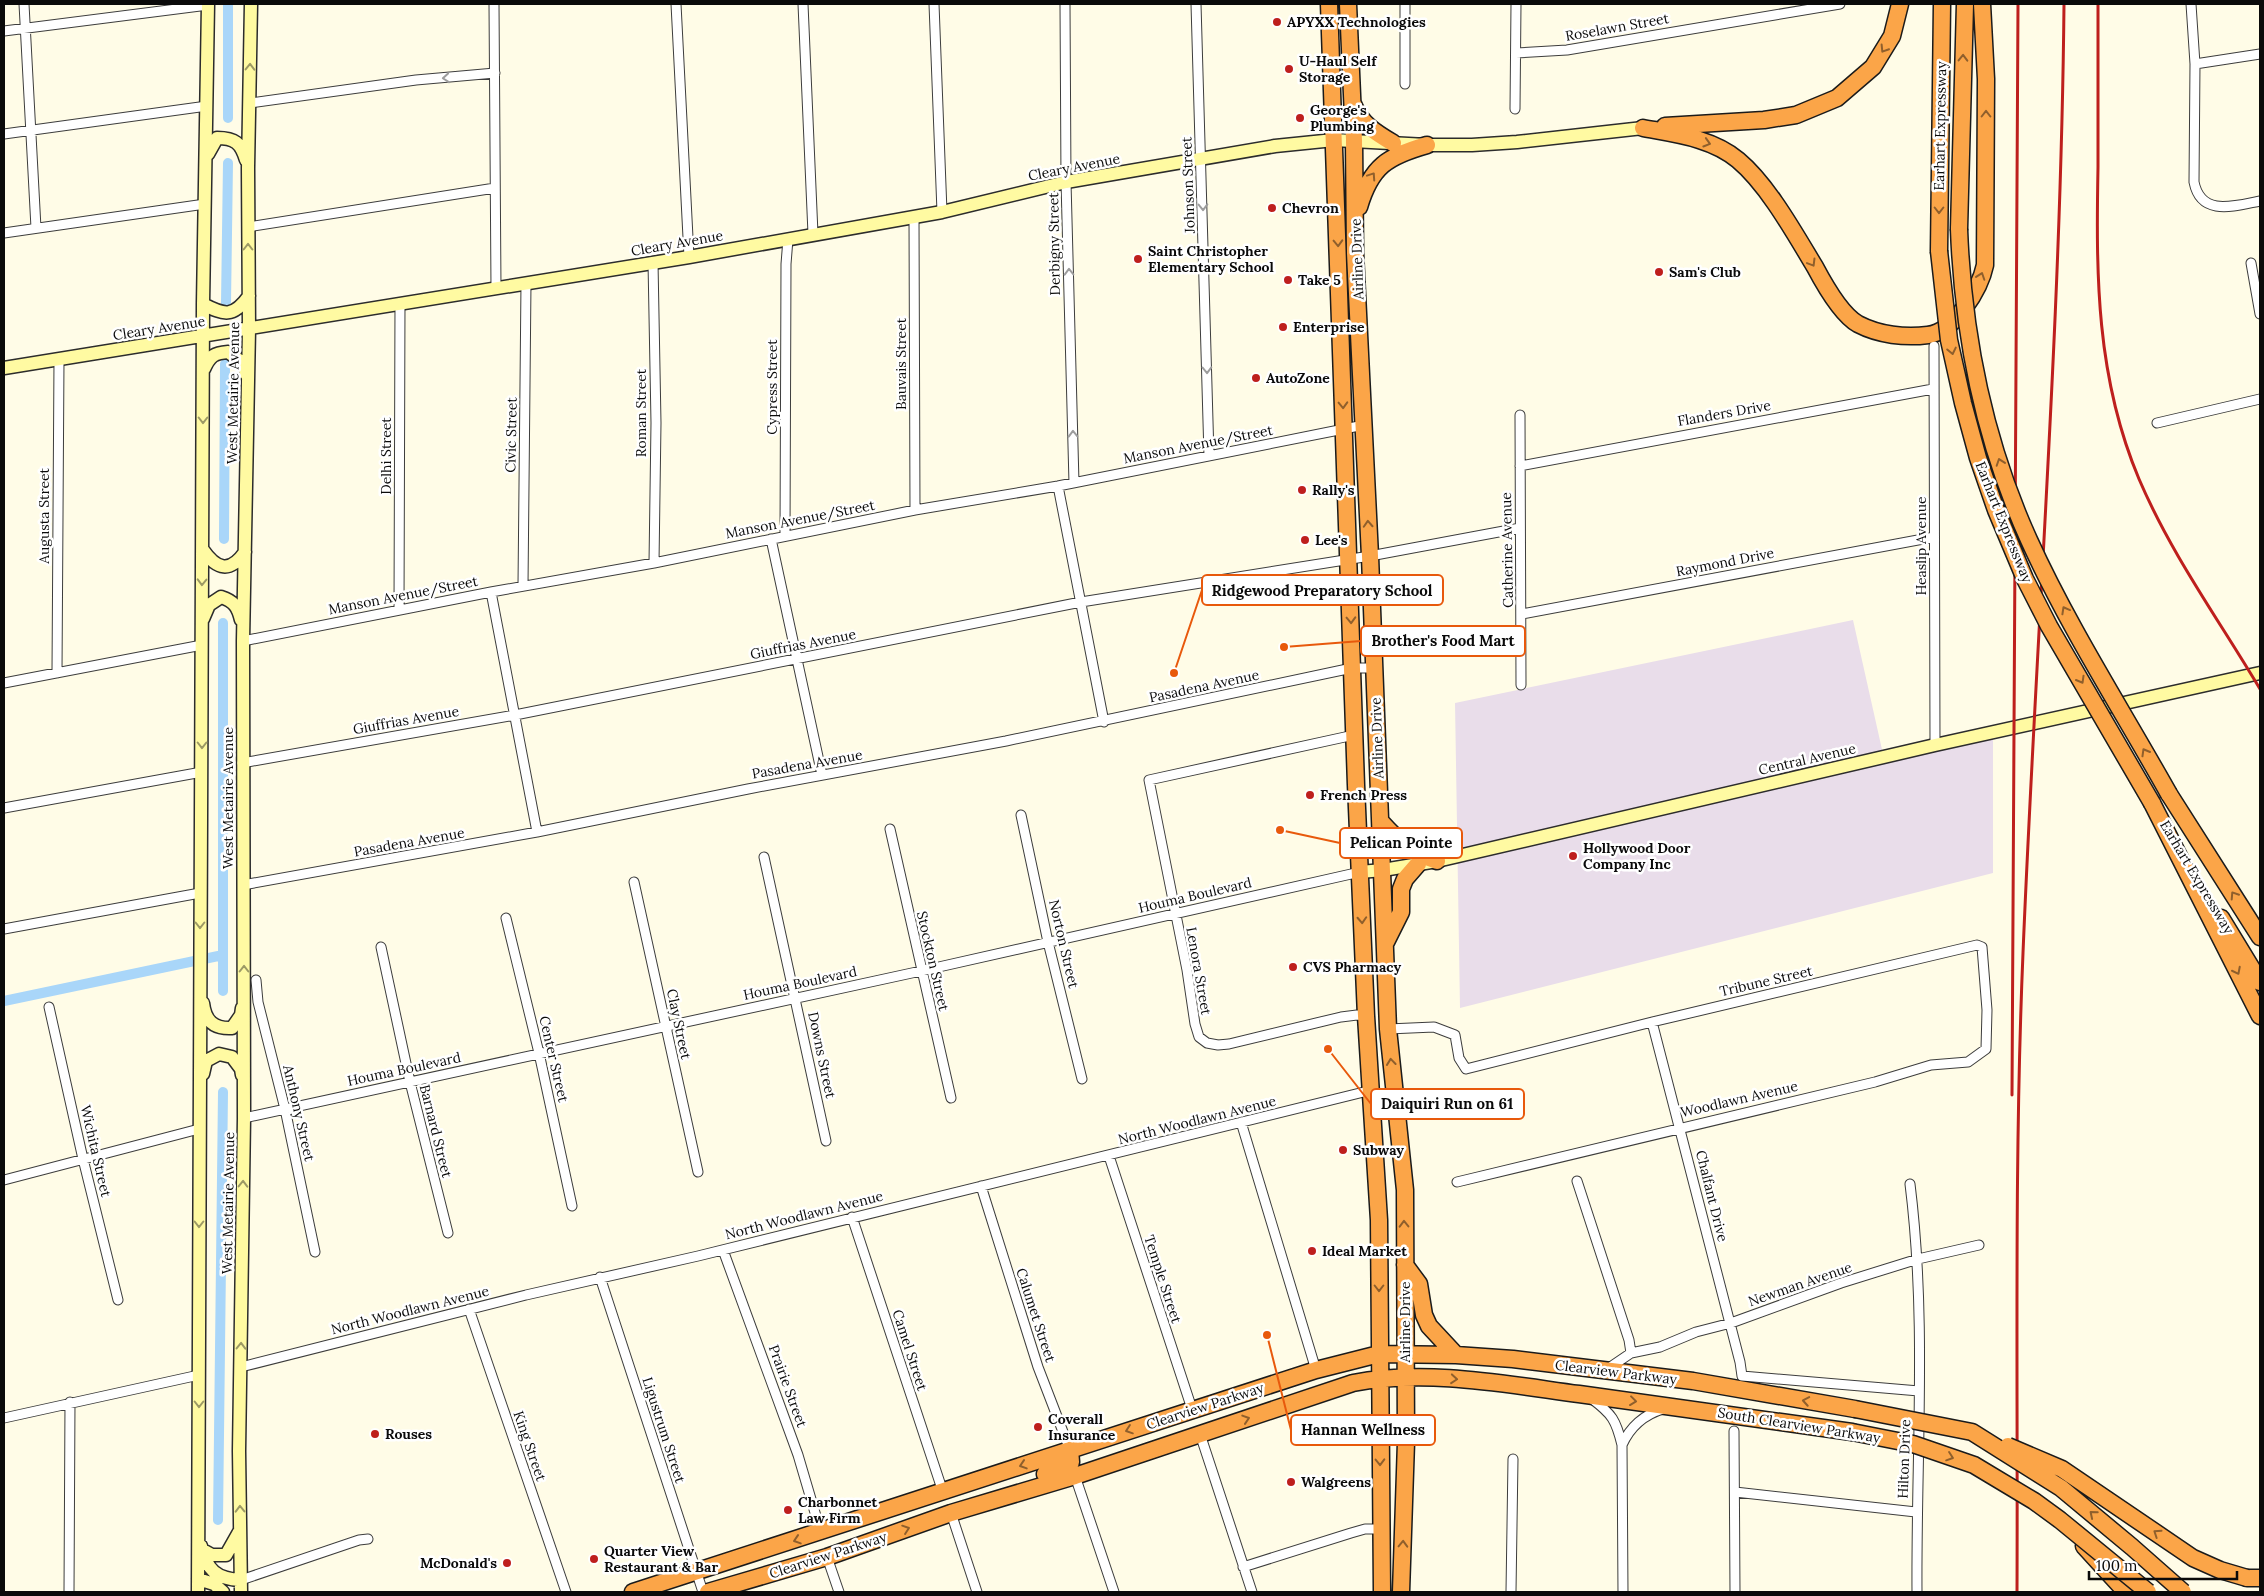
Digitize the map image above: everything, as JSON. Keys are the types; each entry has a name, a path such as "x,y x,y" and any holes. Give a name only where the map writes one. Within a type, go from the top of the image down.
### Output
{"highway":[{"name":"Airline Drive","path":"1329,4 1354,735 1366,1016 1372,1083 1379,1220 1382,1592"},
{"name":"Airline Drive","path":"1348,4 1354,140 1355,222 1383,870 1388,1029 1405,1190 1406,1442 1401,1592"},
{"path":"1643,128 1764,120 1796,115 1837,98 1872,67 1892,36 1900,4"},
{"name":"Earhart Expressway","path":"1942,4 1939,251 1949,340 1963,403 1996,510 2025,579 2049,626 2152,803 2260,982"},
{"name":"Earhart Expressway","path":"1965,4 1959,229 1961,279 1982,403 1998,458 2028,538 2049,581 2169,794 2260,936"},
{"path":"1643,128 1714,144 1738,159 1754,176 1793,232 1833,298 1857,323 1885,333 1912,337 1935,334 1950,325 1962,310 1982,279 1985,265 1986,79 1982,4"},
{"path":"1352,100 1360,118 1368,126 1393,143"},
{"path":"1355,222 1370,178 1382,164 1401,152 1428,145"},
{"path":"2152,803 2260,1016"},
{"path":"1381,822 1398,841 1414,853 1437,861"},
{"path":"1385,944 1401,912 1401,889 1405,879 1418,864"},
{"path":"1372,1083 1387,1105 1396,1107"},
{"path":"1405,1265 1419,1284 1424,1315 1429,1326 1456,1355"},
{"name":"Clearview Parkway","path":"633,1592 821,1533 1316,1370 1379,1354 1456,1355 1513,1359 1693,1381 1854,1409"},
{"name":"Clearview Parkway","path":"708,1592 827,1557 951,1513 1075,1476 1353,1384 1379,1378 1405,1378"},
{"name":"South Clearview Parkway","path":"1405,1378 1452,1378 1673,1406 1852,1432 1913,1444 1974,1465 2060,1520 2148,1592"},
{"name":"South Clearview Parkway","path":"1854,1409 1972,1432 2061,1488 2132,1547 2182,1592"},
{"path":"1972,1432 2062,1469 2193,1558 2220,1570 2254,1578"},
{"path":"970,1507 986,1494 1065,1467 1071,1462 1070,1450"},
{"path":"2060,1520 2126,1592"}],"main road":[{"name":"West Metairie Avenue","path":"198,1592 203,304 208,4"},
{"name":"West Metairie Avenue","path":"241,1586 244,1118 242,763 249,329 248,168 251,4"},
{"name":"Cleary Avenue","path":"4,368 689,257 942,212 1066,182 1275,146 1334,140 1428,145 1517,142 1643,128"},
{"path":"206,158 217,138 230,138 242,148 248,168"},
{"path":"203,304 221,313 228,313 242,305 249,296"},
{"path":"203,371 210,357 217,353 228,352 243,363 248,381"},
{"path":"203,550 210,560 218,566 227,567 238,561 245,552"},
{"path":"202,621 210,606 221,597 231,600 238,609 243,636"},
{"name":"Central Avenue","path":"1360,872 1437,861 1935,745 2260,673"},
{"path":"200,983 204,1008 211,1023 220,1028 232,1028 241,1015 244,998"},
{"path":"199,1092 206,1061 219,1054 232,1057 241,1069 244,1087"},
{"path":"201,1549 212,1555 226,1555 240,1531"},
{"path":"198,1534 201,1549 213,1572 241,1586"},
{"path":"198,1579 214,1584 223,1592"}],"street":[{"path":"24,4 36,228"},
{"path":"4,31 208,4"},
{"path":"494,4 496,288"},
{"path":"676,4 689,257"},
{"path":"803,4 813,234"},
{"path":"934,4 942,212"},
{"name":"Derbigny Street","path":"1065,4 1066,182 1074,483"},
{"name":"Johnson Street","path":"1196,4 1209,456"},
{"path":"1405,4 1405,84"},
{"path":"1515,109 1516,4"},
{"name":"Roselawn Street","path":"1516,53 1567,50 1840,4"},
{"path":"2191,4 2195,64 2194,182 2196,194 2205,202 2220,207 2260,201"},
{"path":"2195,64 2260,54"},
{"path":"250,103 416,80 495,73"},
{"path":"4,134 207,106"},
{"path":"248,227 495,188"},
{"path":"4,233 205,204"},
{"name":"Bauvais Street","path":"914,217 915,510"},
{"name":"Cypress Street","path":"785,536 786,264 788,239"},
{"name":"Roman Street","path":"653,262 656,423 654,563"},
{"path":"2251,263 2260,314"},
{"name":"Civic Street","path":"523,586 526,283"},
{"name":"Delhi Street","path":"399,610 400,303"},
{"name":"Heaslip Avenue","path":"1934,346 1935,745"},
{"name":"Augusta Street","path":"56,673 59,360"},
{"name":"Flanders Drive","path":"1520,466 1934,389"},
{"path":"2157,423 2260,399"},
{"name":"Catherine Avenue","path":"1520,415 1521,685"},
{"name":"Manson Avenue/Street","path":"243,636 399,610 654,563 915,510 1074,483 1364,425"},
{"path":"1058,486 1104,722"},
{"name":"Giuffrias Avenue","path":"242,763 515,715 1081,602 1370,556 1520,528"},
{"name":"Raymond Drive","path":"1522,614 1934,537"},
{"path":"771,539 822,775"},
{"path":"490,592 537,832"},
{"path":"4,683 202,645"},
{"name":"Pasadena Avenue","path":"243,885 537,832 822,775 1104,722 1352,668 1374,668"},
{"name":"Lenora Street","path":"1354,735 1150,778 1174,914 1187,970 1195,1024 1199,1037 1207,1042 1229,1044 1341,1017 1366,1016"},
{"path":"4,808 202,772"},
{"name":"Norton Street","path":"1021,814 1048,942 1082,1078"},
{"name":"Stockton Street","path":"890,829 951,1098"},
{"name":"Downs Street","path":"764,857 826,1141"},
{"name":"Houma Boulevard","path":"244,1118 921,971 1360,872"},
{"name":"Clay Street","path":"634,882 698,1172"},
{"path":"4,929 200,893"},
{"name":"Center Street","path":"506,918 539,1053 572,1206"},
{"name":"Tribune Street","path":"1388,1029 1434,1027 1455,1035 1459,1058 1466,1069 1652,1022 1977,945 1982,947 1987,1010"},
{"name":"Barnard Street","path":"381,947 410,1082 448,1233"},
{"name":"Anthony Street","path":"256,980 258,1002 285,1109 315,1252"},
{"name":"Wichita Street","path":"49,1007 83,1159 118,1300"},
{"name":"Woodlawn Avenue","path":"1457,1182 1680,1127 1875,1082 1931,1065 1968,1062 1986,1049 1987,1010"},
{"name":"Chalfant Drive","path":"1652,1022 1742,1376 1919,1391"},
{"name":"North Woodlawn Avenue","path":"241,1368 600,1277 723,1250 852,1217 1109,1156 1241,1122 1372,1083"},
{"path":"1241,1122 1316,1370"},
{"path":"4,1180 199,1130"},
{"name":"Temple Street","path":"1109,1156 1192,1410"},
{"path":"1577,1181 1629,1340 1631,1353 1606,1370"},
{"name":"Hilton Drive","path":"1910,1184 1918,1259 1921,1326 1916,1512 1917,1592"},
{"name":"Calumet Street","path":"981,1186 1038,1367 1070,1450"},
{"name":"Camel Street","path":"852,1217 942,1492"},
{"name":"Newman Avenue","path":"1631,1353 1660,1346 1696,1332 1730,1323 1842,1283 1918,1259 1979,1245"},
{"name":"Prairie Street","path":"723,1250 798,1455 821,1533"},
{"name":"Ligustrum Street","path":"600,1277 703,1592"},
{"name":"King Street","path":"469,1309 566,1592"},
{"path":"4,1418 199,1375"},
{"path":"1588,1395 1610,1412 1617,1424 1622,1445 1623,1592"},
{"path":"68,1592 70,1402"},
{"path":"1622,1445 1627,1434 1641,1419 1655,1411 1673,1406"},
{"path":"1734,1431 1735,1592"},
{"path":"1200,1434 1252,1592"},
{"path":"1511,1592 1513,1459"},
{"path":"1075,1476 1114,1592"},
{"path":"1735,1492 1916,1512"},
{"path":"951,1513 977,1592"},
{"path":"1244,1567 1350,1533 1365,1529 1382,1529"},
{"path":"241,1586 358,1540 368,1539"},
{"path":"827,1557 839,1592"}],"shaded area":[{"path":"1853,620 1883,754 1993,725 1993,873 1460,1008 1455,703"}],"waterway":[{"path":"228,4 228,118"},
{"path":"226,303 228,163"},
{"path":"224,539 225,364"},
{"path":"223,623 223,991"},
{"path":"4,1001 223,955"},
{"path":"218,1520 223,1092"}],"railway":[{"path":"2012,1095 2018,4"},
{"path":"2017,1592 2017,1193 2020,1033 2028,834 2053,360 2062,123 2064,4"},
{"path":"2098,4 2099,286 2107,364 2114,402 2125,441 2152,507 2196,586 2260,689"}],"place":[{"name":"APYXX Technologies","path":"1277,22"},
{"name":"U-Haul Self Storage","path":"1289,69"},
{"name":"George's Plumbing","path":"1300,118"},
{"name":"Chevron","path":"1272,208"},
{"name":"Saint Christopher Elementary School","path":"1138,259"},
{"name":"Sam's Club","path":"1659,272"},
{"name":"Take 5","path":"1288,280"},
{"name":"Enterprise","path":"1283,327"},
{"name":"AutoZone","path":"1256,378"},
{"name":"Rally's","path":"1302,490"},
{"name":"Lee's","path":"1305,540"},
{"name":"Brother's Food Mart","path":"1284,647"},
{"name":"Ridgewood Preparatory School","path":"1174,673"},
{"name":"French Press","path":"1310,795"},
{"name":"Pelican Pointe","path":"1280,830"},
{"name":"Hollywood Door Company Inc","path":"1573,856"},
{"name":"CVS Pharmacy","path":"1293,967"},
{"name":"Daiquiri Run on 61","path":"1328,1049"},
{"name":"Subway","path":"1343,1150"},
{"name":"Ideal Market","path":"1312,1251"},
{"name":"Hannan Wellness","path":"1267,1335"},
{"name":"Coverall Insurance","path":"1038,1427"},
{"name":"Rouses","path":"375,1434"},
{"name":"Walgreens","path":"1291,1482"},
{"name":"Charbonnet Law Firm","path":"788,1510"},
{"name":"Quarter View Restaurant & Bar","path":"594,1559"},
{"name":"McDonald's","path":"507,1563"}]}
